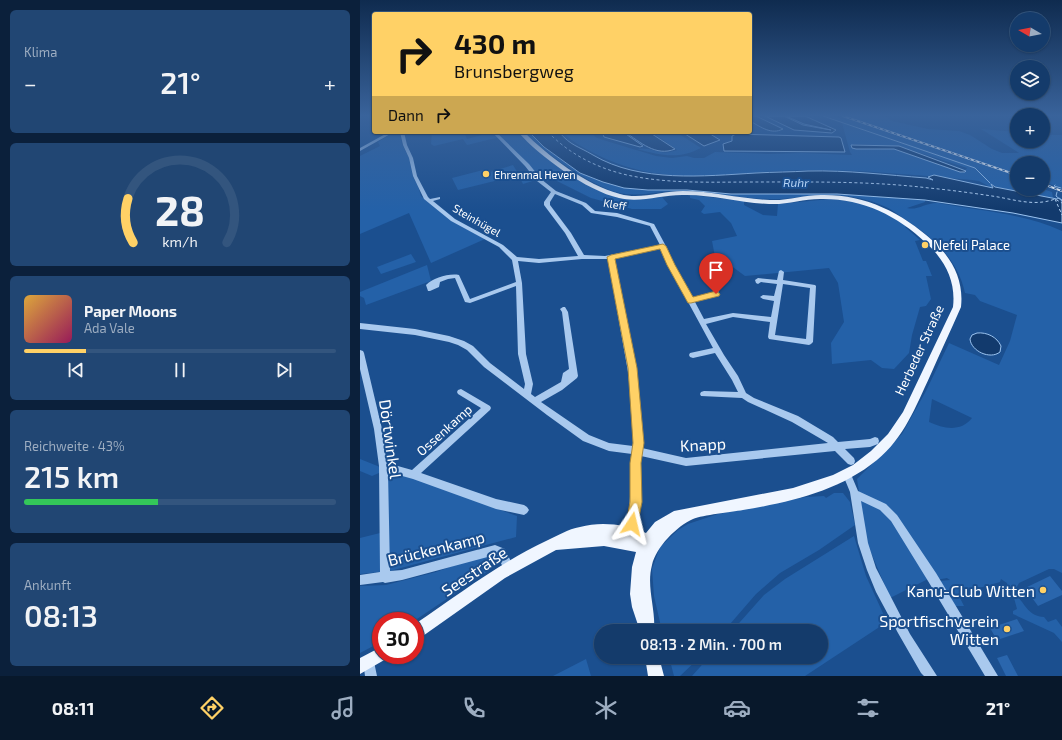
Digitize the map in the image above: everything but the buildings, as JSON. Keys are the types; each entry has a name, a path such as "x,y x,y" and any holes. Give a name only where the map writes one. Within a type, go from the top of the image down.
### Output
{"main road":[{"name":"Herbeder Straße","path":"538,148 588,183 615,195 642,198 690,194 771,202 822,197 845,198 875,206 895,214 920,233 936,248 954,274 958,288 957,307 914,400 898,430 878,453 847,475 807,492 694,513 662,533 648,546 640,558 637,586 638,604 643,624"},
{"name":"Seestraße","path":"424,627 509,568 555,544 568,544 598,539 627,538 648,546"},
{"path":"653,664 656,676"}],"street":[{"name":"Steinhügel","path":"406,148 411,158 415,176 426,198 453,220 501,246 515,259"},
{"name":"Kleff","path":"510,148 539,180 554,192 584,204 593,212 617,215 653,226 671,265 717,350 742,392"},
{"path":"554,192 547,205 568,233 582,258"},
{"path":"430,201 438,198"},
{"path":"527,393 529,384 521,342 519,283 515,259 539,261 611,257 663,246"},
{"path":"611,257 632,368 638,443 636,463 636,502 627,538"},
{"path":"758,282 758,280 780,282 814,286 809,342 771,337 773,320 780,282 781,272"},
{"path":"437,282 452,276 457,276 468,300 470,301 519,283"},
{"path":"691,300 716,294 715,289"},
{"path":"763,297 777,299"},
{"path":"536,401 565,383 566,375 573,371 565,312 563,309"},
{"path":"703,322 733,314 773,320"},
{"name":"Knapp","path":"360,326 415,332 461,343 470,348 487,365 527,393 586,438 609,447 638,451 686,462 837,446 870,444 874,441"},
{"path":"693,355 717,350"},
{"name":"Dörtwinkel","path":"360,353 378,429 382,466 385,578"},
{"name":"Ossenkamp","path":"413,474 487,408 462,392"},
{"path":"704,394 742,392 751,400 795,419 830,440 851,461"},
{"name":"Ossenkamp","path":"382,466 413,474 496,504 524,510"},
{"path":"847,475 857,495 863,543 870,565 880,588 913,650 931,676"},
{"path":"857,495 883,507 894,518 992,676"},
{"name":"Brückenkamp","path":"360,580 402,575 495,550 501,553 507,561 509,568"}],"shaded area":[{"path":"377,148 404,148 409,158 413,177 421,196 451,221 485,239 431,263 409,213 360,234 360,156"},
{"path":"510,148 535,148 583,182 636,199 662,197 668,204 661,209 632,209 591,198 555,180 542,181 539,179 523,184 519,176 534,173"},
{"path":"541,148 545,148 580,173 624,188 648,190 687,190 731,194 837,194 925,200 925,202 907,208 911,209 938,203 1017,216 1062,231 1062,573 1054,569 1049,569 1019,583 1014,592 1011,593 1007,583 1001,579 1000,582 958,594 964,606 952,606 939,581 950,580 947,578 936,580 932,577 890,598 867,543 857,479 902,434 926,391 949,343 999,365 1010,341 1017,315 980,301 975,295 965,293 962,281 951,260 926,234 889,208 866,200 837,195 815,195 785,199 769,199 746,198 690,191 624,194 605,188 593,182 568,167","holes":["932,399 972,418 963,426 952,428 946,428 929,422"]},
{"path":"583,148 628,148 656,156 672,158 687,156 704,158 715,152 852,155 849,148 856,149 894,149 963,173 967,168 904,148 914,148 960,163 916,148 990,148 1002,153 1019,153 1011,148 1062,148 1062,188 1050,184 1050,156 1010,156 1010,190 995,187 993,185 994,188 992,188 979,181 972,180 829,170 682,176 632,168 606,159"},
{"path":"643,148 661,152 671,152 677,150 674,148 701,148 692,152 677,155 654,153 637,149"},
{"path":"513,165 519,175 458,190 452,178 487,169 490,172"},
{"path":"1050,191 1052,192 1053,198 1042,196 1050,196"},
{"path":"690,195 744,201 744,205 763,215 777,216 778,204 830,199 864,203 908,225 905,227 920,240 915,241 923,261 926,261 932,276 926,276 931,299 926,306 920,307 912,335 909,353 894,369 882,368 871,360 832,364 831,343 844,322 838,283 829,268 745,276 726,262 716,262 712,241 737,236 731,223 720,212 704,214 701,212 705,206 699,200 690,198"},
{"path":"411,254 416,262 381,274 377,267"},
{"path":"427,265 431,281 366,305 364,298 360,296 360,292"},
{"path":"360,459 380,467 379,473 372,476 360,471"},
{"path":"391,470 517,516 516,537 390,571 360,574 360,538 380,533 385,472"},
{"path":"834,493 843,493 850,502 855,525 819,550 780,573 756,594 730,624 660,624 654,596 652,569 660,547 678,530 688,524 718,514 806,497 824,496 826,498"},
{"path":"854,536 866,576 887,622 828,661 828,624 738,624 764,595 785,579"},
{"path":"488,556 497,558 494,567 424,614 424,612 372,612 372,647 360,653 360,586 386,585 436,572 472,559"},
{"path":"1018,597 1031,613 1044,617 1048,622 1056,619 1062,627 1062,642 1054,633 1013,614 1013,611 1017,609 1014,598"},
{"path":"586,659 591,676 553,676"},
{"path":"671,664 693,664 680,676 674,676"},
{"path":"703,664 823,664 805,676 692,676"}],"water":[{"name":"Ruhr","path":"545,148 580,148 611,164 631,170 673,176 837,171 926,178 933,180 928,177 934,175 993,188 991,184 995,187 1010,190 1010,196 1042,196 1057,199 1059,198 1062,200 1062,223 1013,213 925,200 837,194 731,194 687,190 648,190 624,188 580,173"},
{"path":"649,148 673,148 675,149 668,151 655,150"},
{"path":"724,148 844,148 845,152 724,151"},
{"path":"852,148 903,148 966,171 960,172 894,149"},
{"path":"984,333 994,338 1001,346 1000,352 986,355 977,350 971,343 970,339 972,335"}],"waterway":[{"path":"915,148 975,168 990,183"},
{"path":"1055,185 1054,186 1061,188"},
{"path":"1057,192 1056,196 1062,201"}],"ferry route":[{"path":"566,148 594,164 616,172 658,180 690,182 820,182 885,184 953,191 1031,202 1055,199"},
{"path":"1055,199 1062,203"},
{"path":"1055,199 1062,215"}],"railway":[{"path":"936,148 1010,173"},
{"path":"1050,187 1062,191"}],"place":[{"name":"Ehrenmal Heven","path":"486,174"},
{"name":"Nefeli Palace","path":"925,245"},
{"name":"Kanu-Club Witten","path":"1043,590"},
{"name":"Sportfischverein Witten","path":"1007,629"}],"route":[{"path":"632,524 636,502 636,463 638,443 632,368 611,257 663,246 671,265 691,300 716,294"}]}
